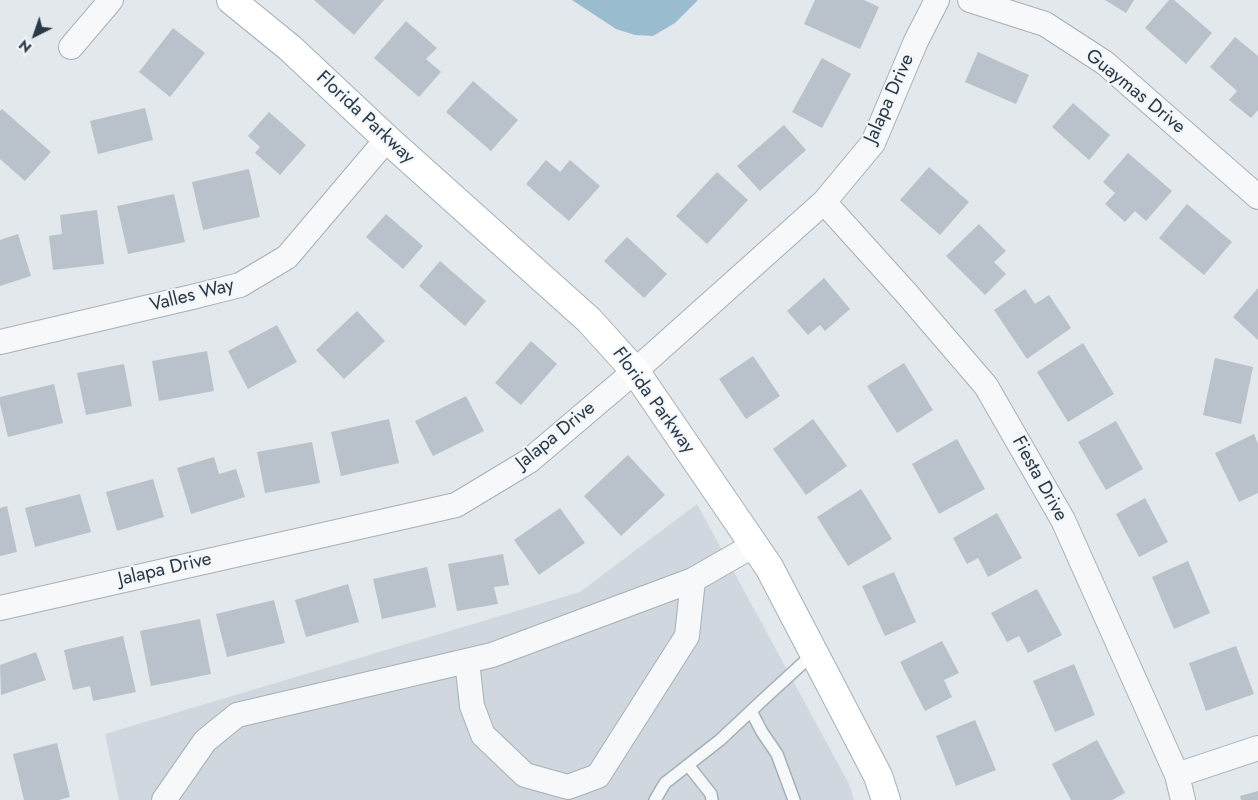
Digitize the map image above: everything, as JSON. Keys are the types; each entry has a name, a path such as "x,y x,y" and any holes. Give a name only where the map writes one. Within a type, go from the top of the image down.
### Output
{"street":[{"path":"71,47 111,0"},
{"name":"Florida Parkway","path":"232,0 290,48 387,140 589,320 635,371 769,567 878,776 886,800"},
{"name":"Jalapa Drive","path":"0,608 456,505 529,461 635,371 824,202 873,143 916,41 937,0"},
{"name":"Guaymas Drive","path":"970,0 1045,24 1105,63 1258,196"},
{"name":"Valles Way","path":"0,342 240,285 287,257 387,140"},
{"name":"Fiesta Drive","path":"824,202 907,294 986,386 1063,520 1177,775 1183,800"},
{"path":"164,800 205,741 237,715 492,655 693,580 754,545"},
{"path":"467,661 472,706 483,735 525,775 568,787 598,776 687,636 693,580"},
{"path":"1177,775 1258,748"}],"lane":[{"path":"655,800 665,783 720,740 814,654"},
{"path":"751,711 777,754 794,800"},
{"path":"688,766 711,794 712,800"}],"shaded area":[{"path":"697,504 849,784 854,800 119,800 105,734 580,592"}],"water":[{"path":"572,0 698,0 675,23 653,36 635,35 616,29"}],"building":[{"path":"314,0 384,0 354,35"},
{"path":"815,0 864,0 879,7 860,49 804,24"},
{"path":"1105,0 1134,0 1126,13"},
{"path":"1169,0 1174,0 1212,33 1186,64 1145,28"},
{"path":"406,21 437,48 426,59 441,72 419,97 374,58"},
{"path":"173,28 205,53 170,97 139,72"},
{"path":"1235,37 1258,56 1258,110 1251,118 1229,100 1237,91 1210,67"},
{"path":"978,52 1029,75 1016,104 965,82"},
{"path":"822,58 851,74 822,128 792,112"},
{"path":"473,81 518,120 491,151 446,112"},
{"path":"1073,103 1110,135 1089,160 1052,127"},
{"path":"145,108 153,140 98,154 90,121"},
{"path":"2,109 51,152 25,181 0,159 0,111"},
{"path":"269,112 306,145 280,175 255,153 260,147 248,136"},
{"path":"784,125 806,150 760,191 737,166"},
{"path":"1128,153 1172,191 1146,221 1135,211 1125,222 1105,204 1115,193 1103,182"},
{"path":"546,160 560,172 570,160 600,186 569,221 526,184"},
{"path":"929,167 969,202 940,235 900,200"},
{"path":"249,169 260,217 203,230 192,182"},
{"path":"717,172 748,200 707,244 676,216"},
{"path":"174,194 185,242 128,254 117,206"},
{"path":"1187,204 1232,242 1204,275 1159,238"},
{"path":"97,210 104,264 53,270 49,236 62,234 60,215"},
{"path":"386,214 423,246 403,269 366,237"},
{"path":"979,224 1006,251 994,262 1006,274 985,295 946,256"},
{"path":"18,234 31,276 0,286 0,240"},
{"path":"627,237 667,274 644,298 604,261"},
{"path":"440,261 486,301 465,326 419,286"},
{"path":"824,278 850,309 825,331 820,325 808,335 787,311"},
{"path":"1258,288 1258,340 1233,317"},
{"path":"1025,289 1035,304 1049,295 1071,328 1027,359 994,310"},
{"path":"357,311 385,341 344,379 316,350"},
{"path":"277,325 297,362 248,389 228,351"},
{"path":"531,341 557,364 521,405 495,383"},
{"path":"1083,343 1114,394 1068,422 1037,372"},
{"path":"207,351 214,391 159,401 152,361"},
{"path":"753,356 780,396 746,419 719,379"},
{"path":"1215,358 1253,367 1241,424 1203,415"},
{"path":"904,363 933,410 897,433 867,386"},
{"path":"124,364 132,406 86,415 77,373"},
{"path":"54,384 63,423 8,437 0,397"},
{"path":"466,396 484,431 433,456 415,421"},
{"path":"389,419 399,463 341,476 331,432"},
{"path":"813,419 847,466 806,495 773,449"},
{"path":"1116,421 1143,469 1106,490 1078,442"},
{"path":"1254,434 1258,444 1258,493 1239,502 1215,453"},
{"path":"957,439 985,489 939,514 912,464"},
{"path":"312,442 320,483 265,493 257,452"},
{"path":"628,455 665,495 621,536 584,496"},
{"path":"214,457 219,474 236,469 245,497 191,514 177,468"},
{"path":"153,479 164,517 117,531 106,492"},
{"path":"861,489 892,539 848,566 817,517"},
{"path":"80,494 91,532 35,547 25,508"},
{"path":"1145,498 1168,542 1139,557 1116,514"},
{"path":"7,506 17,552 0,556 0,508"},
{"path":"560,508 585,543 539,575 514,540"},
{"path":"997,513 1022,558 988,577 978,558 967,564 953,538"},
{"path":"503,554 509,585 494,587 498,604 457,611 448,564"},
{"path":"1188,561 1210,613 1174,629 1152,577"},
{"path":"427,567 436,607 382,619 373,579"},
{"path":"894,572 916,622 885,636 862,586"},
{"path":"348,584 359,622 306,637 295,600"},
{"path":"1037,589 1062,635 1028,653 1019,636 1007,642 991,613"},
{"path":"274,600 285,643 227,657 216,614"},
{"path":"200,619 211,674 151,686 140,631"},
{"path":"123,636 136,692 93,701 90,686 73,690 64,650"},
{"path":"942,641 959,673 944,680 952,697 925,711 900,662"},
{"path":"1236,646 1254,694 1206,711 1189,663"},
{"path":"36,652 46,680 1,695 0,665"},
{"path":"1074,664 1095,715 1055,732 1033,681"},
{"path":"975,720 996,770 956,786 936,736"},
{"path":"1097,740 1125,793 1112,800 1071,800 1052,764"},
{"path":"57,743 70,797 59,800 24,800 13,754"},
{"path":"1258,791 1258,800 1241,800 1240,796"}]}
